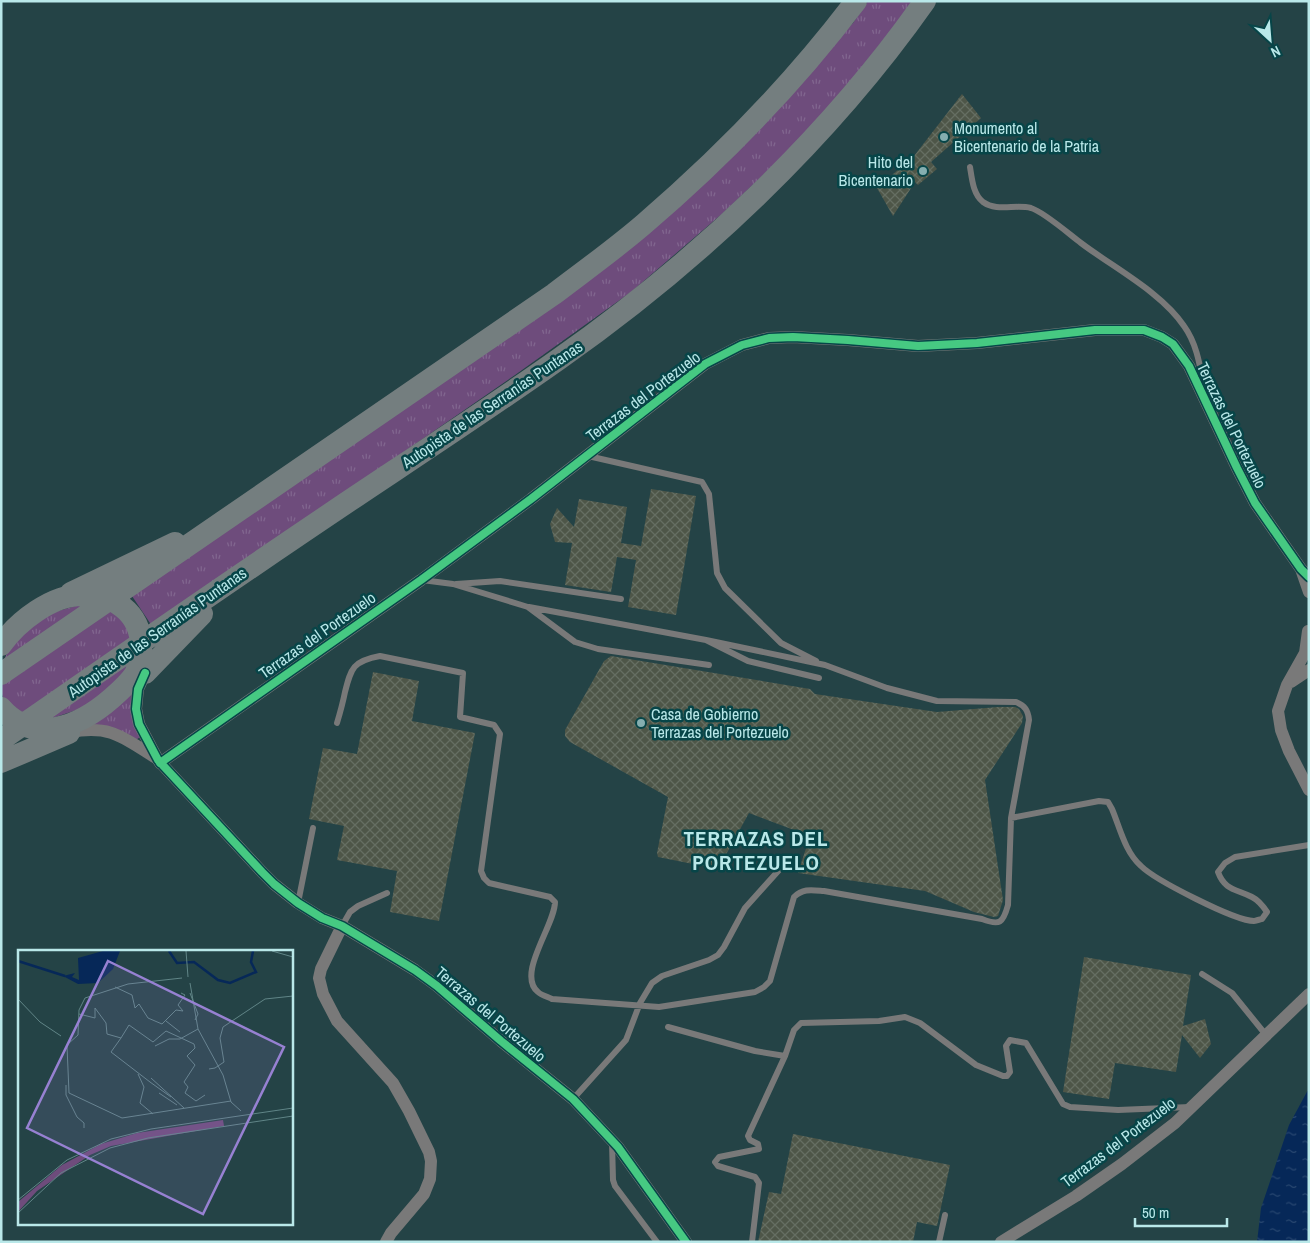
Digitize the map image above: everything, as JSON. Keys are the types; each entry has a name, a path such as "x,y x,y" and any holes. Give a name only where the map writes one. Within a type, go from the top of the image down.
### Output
{"highway":[{"path":"1,674 554,294 637,230 723,151 771,103 803,68 856,1"},
{"name":"Autopista de las Serranías Puntanas","path":"1,740 251,567 560,359 675,270 800,152 854,92 925,1"},
{"path":"1,639 39,609 133,562 230,517"},
{"path":"1,762 69,729 93,713 141,671 251,567"},
{"path":"53,603 79,595 90,595 111,600 125,608 135,620 141,636 141,671"},
{"path":"1,645 18,625"},
{"path":"1,708 14,720 23,725 48,729 69,729"}],"street":[{"name":"Terrazas del Portezuelo","path":"159,761 421,580 532,499 705,364 742,345 769,338 839,339 918,346 977,343 1096,330 1144,330 1162,337 1173,344 1189,366 1236,468 1255,503 1305,573 1309,592"},
{"path":"1309,626 1305,653 1287,685 1278,711 1289,751 1309,790"},
{"path":"1287,685 1309,670"},
{"name":"Terrazas del Portezuelo","path":"141,671 136,709 139,724 159,761"},
{"name":"Terrazas del Portezuelo","path":"69,729 113,732 159,761 274,884 298,903 322,918 342,926 415,970 437,986 573,1099 636,1170 686,1242"},
{"path":"342,926 321,969 319,978 323,994 343,1029 393,1083 429,1152 431,1162 430,1180 424,1194 391,1232 386,1242"},
{"name":"Terrazas del Portezuelo","path":"1001,1242 1076,1196 1122,1164 1175,1123 1309,994"}],"lane":[{"path":"970,167 974,190 981,200 992,206 1032,208 1128,276 1174,312 1196,346 1208,405"},
{"path":"338,723 350,673 368,658 380,656 463,672 460,717 494,725 500,734 482,871 484,878 490,883 550,897 555,902 555,911 531,968 534,987 538,992 552,998 658,1007 755,992 770,981 794,897 799,892 806,890 994,923 1000,922 1005,917 1008,905 1011,818 1029,720 1025,706 1016,702 937,701 887,688 825,665 781,643 725,588 717,573 709,494 702,482 587,456"},
{"path":"421,580 453,584 528,607 706,640 825,665"},
{"path":"453,584 500,580 621,599"},
{"path":"528,607 575,642 598,649 709,665"},
{"path":"706,640 748,661 818,678"},
{"path":"1011,818 1099,801 1108,802 1129,852 1141,867 1208,905 1254,921 1262,919 1267,912 1252,897 1235,890 1221,881 1218,872 1221,867 1234,857 1309,845"},
{"path":"298,903 313,828"},
{"path":"573,1099 626,1040 638,1006 652,983 662,976 709,960 718,955 745,908 780,869"},
{"path":"342,926 350,912 358,906 387,893"},
{"path":"1202,974 1232,993 1266,1035"},
{"path":"752,1242 759,1183 755,1177 718,1166 715,1162 719,1157 759,1149 758,1144 750,1140 748,1136 785,1056 794,1030 800,1022 879,1021 905,1018 920,1024 976,1065 1003,1076 1008,1076 1010,1072 1006,1046 1010,1040 1015,1040 1026,1043 1063,1104 1070,1107 1118,1110 1191,1107"},
{"path":"668,1027 755,1051 785,1056"},
{"path":"612,1141 613,1180 615,1186 657,1242"},
{"path":"939,1242 945,1215"}],"green space":[{"path":"868,1 914,1 816,125 723,213 631,292 515,375 152,626 130,593 482,356 853,23"},
{"path":"93,601 4,660 8,651 37,617"},
{"path":"110,607 134,635 22,718 6,703 2,695 1,682"},
{"path":"131,660 131,666 97,703 41,722"},
{"path":"134,685 141,736 135,741 93,726 91,722"}],"water":[{"path":"1309,1088 1309,1242 1257,1242 1261,1208 1289,1125"}],"building":[{"name":"Monumento al Bicentenario de la Patria","path":"962,94 981,118 931,162 937,169 918,185 915,182 893,216 877,188 914,156"},
{"path":"651,489 696,496 676,615 628,607 636,560 617,557 611,592 565,585 572,543 555,542 550,524 557,508 574,527 579,499 627,507 621,543 641,546"},
{"path":"611,656 810,689 815,694 937,712 998,707 1015,707 1019,709 1023,716 1022,723 985,780 1003,900 998,916 994,917 974,912 925,891 798,873 810,836 749,813 718,869 658,857 657,853 668,797 570,742 565,736 565,730 604,661"},
{"path":"373,672 419,681 412,721 475,733 439,921 390,912 397,871 337,860 344,826 309,819 323,748 357,754"},
{"path":"1084,957 1191,975 1183,1026 1205,1019 1211,1044 1200,1058 1182,1035 1176,1072 1115,1063 1109,1099 1063,1092"},
{"path":"793,1134 950,1165 937,1226 917,1222 913,1242 758,1242 769,1192 781,1194"}],"cycle path":[{"path":"160,763 421,580 531,499 705,364 742,345 769,338 793,337 918,346 977,343 1095,330 1144,330 1162,337 1173,344 1189,366 1255,503 1301,569 1309,577"},
{"path":"145,673 138,689 136,709 139,724 158,760 262,872 298,903 322,918 342,926 415,970 437,986 573,1099 618,1147 686,1242"}],"place":[{"name":"Monumento al Bicentenario de la Patria","path":"944,137"},
{"name":"Hito del Bicentenario","path":"923,171"},
{"name":"Casa de Gobierno Terrazas del Portezuelo","path":"641,723"}],"district":[{"name":"TERRAZAS DEL PORTEZUELO","path":"756,851"}]}
